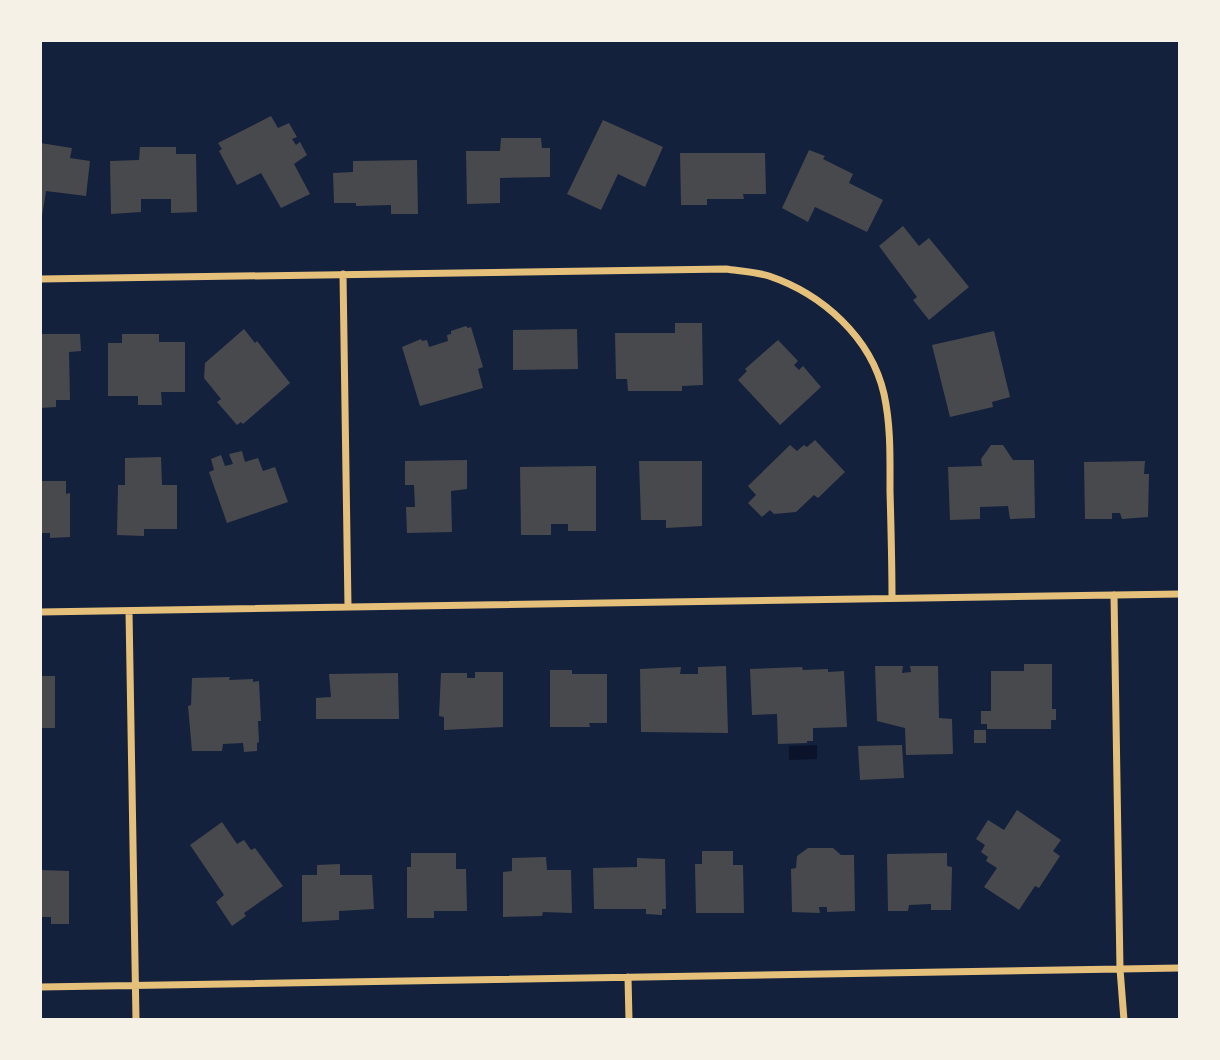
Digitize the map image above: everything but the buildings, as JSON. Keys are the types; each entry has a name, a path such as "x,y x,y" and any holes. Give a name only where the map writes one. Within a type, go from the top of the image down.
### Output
{"street":[{"path":"40,279 726,269 767,275 805,291 832,310 854,334 872,361 883,391 889,429 892,598"},
{"path":"343,274 348,607"},
{"path":"40,612 1180,594"},
{"path":"1114,595 1120,969 1124,1020"},
{"path":"130,611 136,1020"},
{"path":"40,987 1180,968"},
{"path":"628,977 629,1020"}],"water":[{"path":"817,745 817,759 789,760 789,746"}]}
